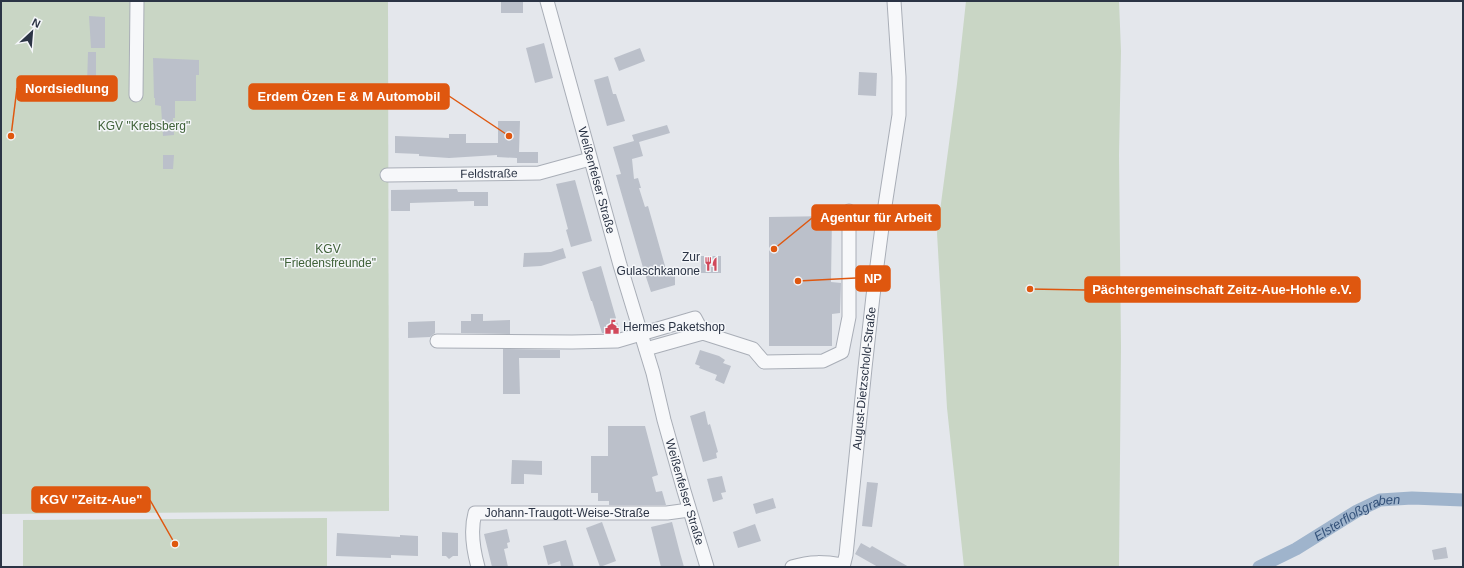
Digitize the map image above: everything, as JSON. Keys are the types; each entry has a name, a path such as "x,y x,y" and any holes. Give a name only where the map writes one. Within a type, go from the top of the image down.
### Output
{"street":[{"path":"136,95 137,1"},
{"name":"Weißenfelser Straße","path":"547,1 620,265 646,350 689,510 707,567"},
{"name":"August-Dietzschold-Straße","path":"843,566 846,555 875,280 899,115 899,77 894,1"},
{"name":"Feldstraße","path":"387,175 539,173 590,159"},
{"path":"646,350 704,333 753,349 764,362 822,361 842,352 849,317 849,211"},
{"path":"438,341 617,341 695,318 704,333"},
{"name":"Johann-Traugott-Weise-Straße","path":"478,567 473,549 472,534 475,513 674,513 689,510"},
{"path":"792,567 815,562 825,562 843,566"}],"green space":[{"name":"KGV \"Krebsberg\"","path":"1,1 388,1 389,511 1,514"},
{"path":"966,1 1119,1 1121,51 1119,155 1121,347 1119,567 964,567 947,408 937,233 957,84"},
{"path":"327,518 327,567 23,567 23,520"}],"building":[{"path":"501,1 523,1 523,13 501,13"},
{"path":"89,16 105,17 105,48 91,48"},
{"path":"544,43 553,78 535,83 526,48"},
{"path":"640,48 645,61 619,71 614,58"},
{"path":"88,52 96,52 96,84 87,85"},
{"path":"153,58 199,60 199,75 196,75 196,101 175,101 175,118 173,118 174,135 163,136 161,106 155,105 154,98"},
{"path":"859,72 877,73 876,96 858,95"},
{"path":"608,76 613,94 616,94 625,121 607,126 594,80"},
{"path":"498,121 520,121 519,152 538,152 538,163 517,163 517,158 497,157 497,155 449,158 419,156 419,154 395,153 395,136 449,138 449,134 466,134 466,143 498,143"},
{"path":"667,125 670,133 639,142 643,156 632,159 634,179 638,178 641,188 639,188 645,207 648,206 667,273 675,270 675,285 651,292 616,175 621,174 613,147 634,141 632,135"},
{"path":"163,155 174,155 173,169 163,169"},
{"path":"575,180 592,241 571,247 566,230 568,229 556,184"},
{"path":"457,189 458,192 488,192 488,206 474,206 474,201 410,203 410,211 391,211 391,190"},
{"path":"832,216 831,282 841,283 840,313 832,314 832,346 769,346 769,217"},
{"path":"563,248 566,258 541,266 523,267 524,253 551,252"},
{"name":"Zur Gulaschkanone","path":"701,256 721,256 721,273 701,273"},
{"path":"601,266 620,332 602,333 582,272"},
{"path":"471,314 483,314 483,321 510,320 510,334 461,333 461,321 471,321"},
{"path":"435,321 435,333 430,337 408,338 408,322"},
{"path":"503,349 560,350 560,358 519,358 520,394 503,394"},
{"path":"700,350 719,356 725,360 723,363 731,366 724,384 715,380 717,375 699,368 700,366 695,364"},
{"path":"705,411 708,425 710,424 718,452 716,453 717,458 703,462 690,416"},
{"path":"608,426 645,426 658,475 652,477 656,492 662,491 666,505 609,505 609,501 598,501 598,493 591,493 591,456 608,456"},
{"path":"512,460 542,461 542,475 524,474 524,484 511,484"},
{"path":"722,476 726,492 721,493 723,499 713,502 707,479"},
{"path":"867,482 878,483 872,527 862,526"},
{"path":"773,498 776,508 756,514 753,504"},
{"path":"602,522 616,561 600,567 586,528"},
{"path":"672,522 684,567 661,567 651,527"},
{"path":"755,524 761,541 738,548 733,532"},
{"path":"507,529 510,542 507,543 508,548 504,549 508,567 492,567 484,534"},
{"path":"442,532 458,533 458,556 453,556 449,559 446,556 442,556"},
{"path":"337,533 400,537 400,535 418,536 418,556 391,555 391,558 336,556"},
{"path":"566,540 574,567 561,567 560,561 548,565 543,546"},
{"path":"861,543 870,548 872,546 909,567 878,567 855,554"},
{"path":"1446,547 1448,558 1434,560 1432,550"}],"waterway":[{"name":"Elsterfloßgraben","path":"1259,567 1296,549 1357,511 1380,500 1412,498 1463,500"}],"place":[{"name":"Nordsiedlung","path":"11,136"},
{"name":"Erdem Özen E & M Automobil","path":"509,136"},
{"name":"Agentur für Arbeit","path":"774,249"},
{"name":"Zur Gulaschkanone","path":"711,264"},
{"name":"NP","path":"798,281"},
{"name":"Pächtergemeinschaft Zeitz-Aue-Hohle e.V.","path":"1030,289"},
{"name":"Hermes Paketshop","path":"612,327"},
{"name":"KGV \"Zeitz-Aue\"","path":"175,544"}],"park label":[{"name":"KGV \"Friedensfreunde\"","path":"328,256"}]}
